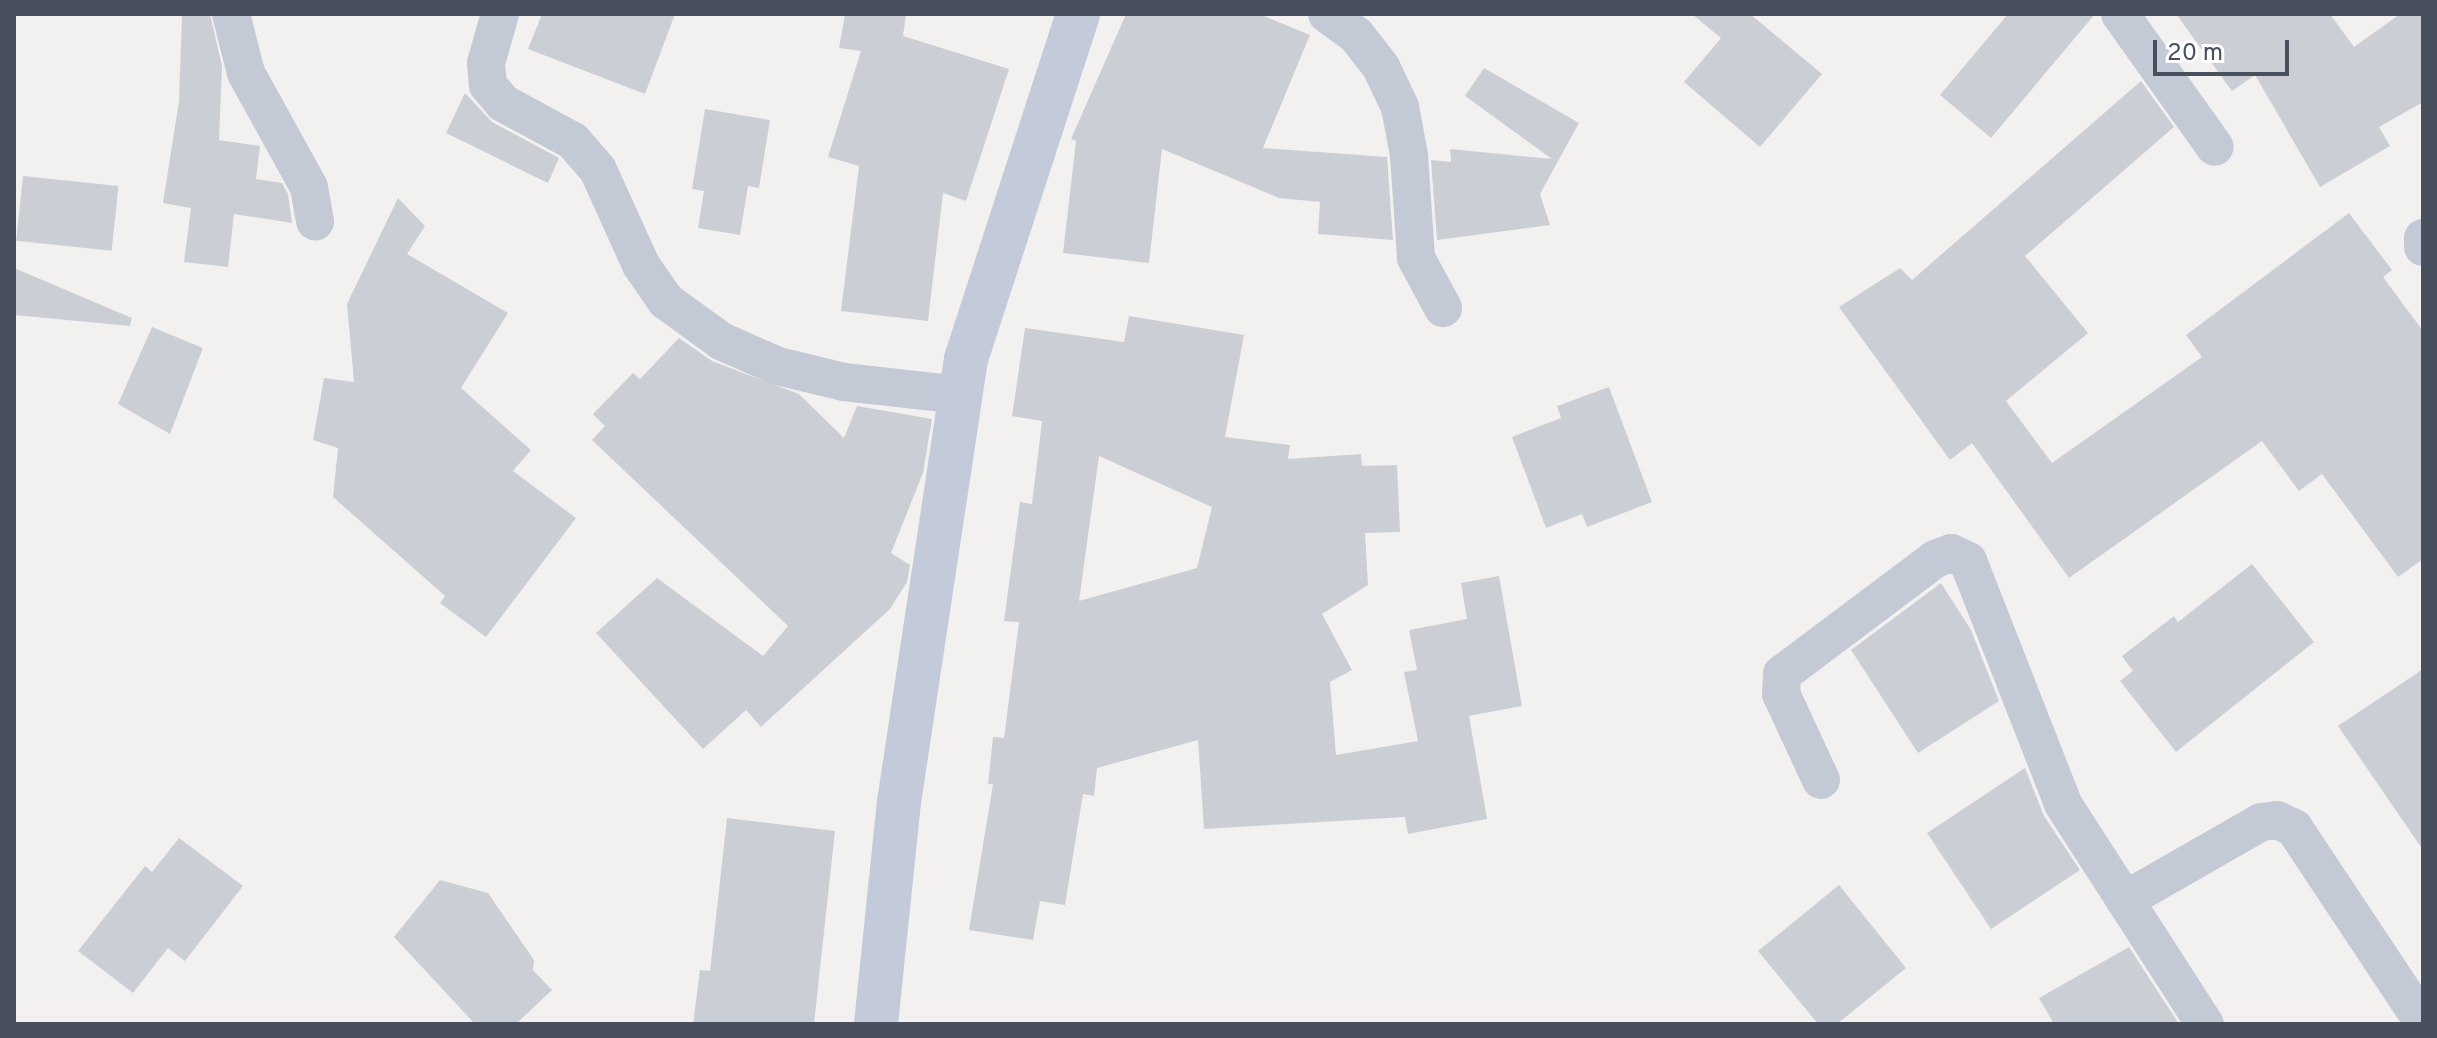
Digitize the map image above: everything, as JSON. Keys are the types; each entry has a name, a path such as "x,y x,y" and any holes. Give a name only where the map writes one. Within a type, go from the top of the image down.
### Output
{"main road":[{"path":"876,1024 899,802 959,395 1078,14"}],"street":[{"path":"231,14 246,73 309,187 315,221"},
{"path":"500,14 486,63 488,85 503,103 573,141 598,170 641,265 666,301 721,341 778,366 844,382 959,395"},
{"path":"1327,14 1356,35 1381,67 1400,107 1409,155 1416,258 1443,308"},
{"path":"2120,14 2215,147"},
{"path":"2423,238 2423,247"},
{"path":"1821,780 1781,694 1782,674 1935,559 1951,553 1968,561 2063,804 2205,1024"},
{"path":"2125,900 2261,822 2277,820 2294,828 2423,1022"}],"building":[{"path":"182,14 210,14 222,66 219,140 260,146 256,179 282,183 288,194 292,223 234,214 228,267 184,262 191,208 163,203 179,101"},
{"path":"542,14 675,14 645,94 528,49"},
{"path":"845,14 906,14 903,36 1009,69 966,201 943,193 928,321 841,311 859,166 828,157 861,51 839,48"},
{"path":"1126,14 1259,14 1310,35 1263,148 1387,157 1393,240 1318,234 1320,202 1279,198 1162,149 1149,263 1063,253 1076,141 1071,139"},
{"path":"1692,14 1750,14 1822,74 1760,147 1684,82 1721,38"},
{"path":"2008,14 2095,14 1991,138 1940,95"},
{"path":"2176,14 2330,14 2354,47 2400,14 2423,14 2423,102 2379,127 2390,146 2320,187 2255,75 2232,91"},
{"path":"1484,68 1579,123 1540,194 1550,225 1437,240 1431,160 1451,162 1450,149 1552,159 1465,96"},
{"path":"2141,81 2174,127 2025,256 2088,333 2006,401 2052,463 2202,357 2186,335 2349,213 2392,270 2383,277 2423,331 2423,559 2398,577 2322,474 2299,491 2262,441 2069,578 1972,443 1950,460 1839,307 1900,268 1912,280"},
{"path":"465,93 492,122 559,158 548,183 446,133"},
{"path":"705,109 770,120 759,188 748,186 740,235 698,228 704,191 692,189"},
{"path":"23,176 118,186 112,251 16,241"},
{"path":"398,198 425,226 407,254 508,313 461,388 531,450 513,471 576,518 486,637 440,603 445,596 333,497 338,448 313,440 324,378 354,382 347,304"},
{"path":"14,268 132,318 130,326 14,315"},
{"path":"1129,316 1244,335 1225,437 1290,445 1288,459 1361,454 1362,466 1397,465 1400,532 1365,533 1368,585 1322,614 1352,670 1330,682 1336,755 1418,741 1404,672 1417,670 1409,630 1467,619 1461,583 1499,576 1522,706 1469,716 1487,819 1408,834 1405,817 1204,829 1198,740 1097,768 1094,796 1083,794 1065,905 1040,901 1033,940 969,930 993,784 988,784 993,737 1004,738 1019,622 1004,621 1020,502 1032,504 1042,421 1012,416 1025,328 1124,342","holes":["1099,456 1212,507 1197,568 1079,601"]},
{"path":"152,327 203,348 170,434 118,404"},
{"path":"679,338 712,361 799,394 844,438 857,406 932,419 923,473 891,553 910,565 907,582 890,609 761,727 746,710 703,749 596,633 657,578 763,656 788,626 592,440 605,426 593,414 633,373 640,379"},
{"path":"1609,387 1652,502 1587,527 1582,514 1546,528 1512,437 1561,418 1557,406"},
{"path":"2252,564 2314,642 2176,752 2120,681 2133,671 2122,656 2174,616 2178,622"},
{"path":"1941,583 1971,630 1999,701 1918,753 1851,650"},
{"path":"2423,669 2423,850 2338,726"},
{"path":"2025,768 2044,816 2080,870 1991,929 1927,833"},
{"path":"727,818 835,831 814,1024 693,1024 700,970 710,971"},
{"path":"179,838 243,886 185,961 168,948 133,993 78,951 145,866 152,872"},
{"path":"440,880 488,893 534,960 533,970 552,990 516,1024 475,1024 394,937"},
{"path":"1839,885 1906,968 1837,1024 1818,1024 1758,951"},
{"path":"2129,947 2179,1024 2054,1024 2039,998"}]}
